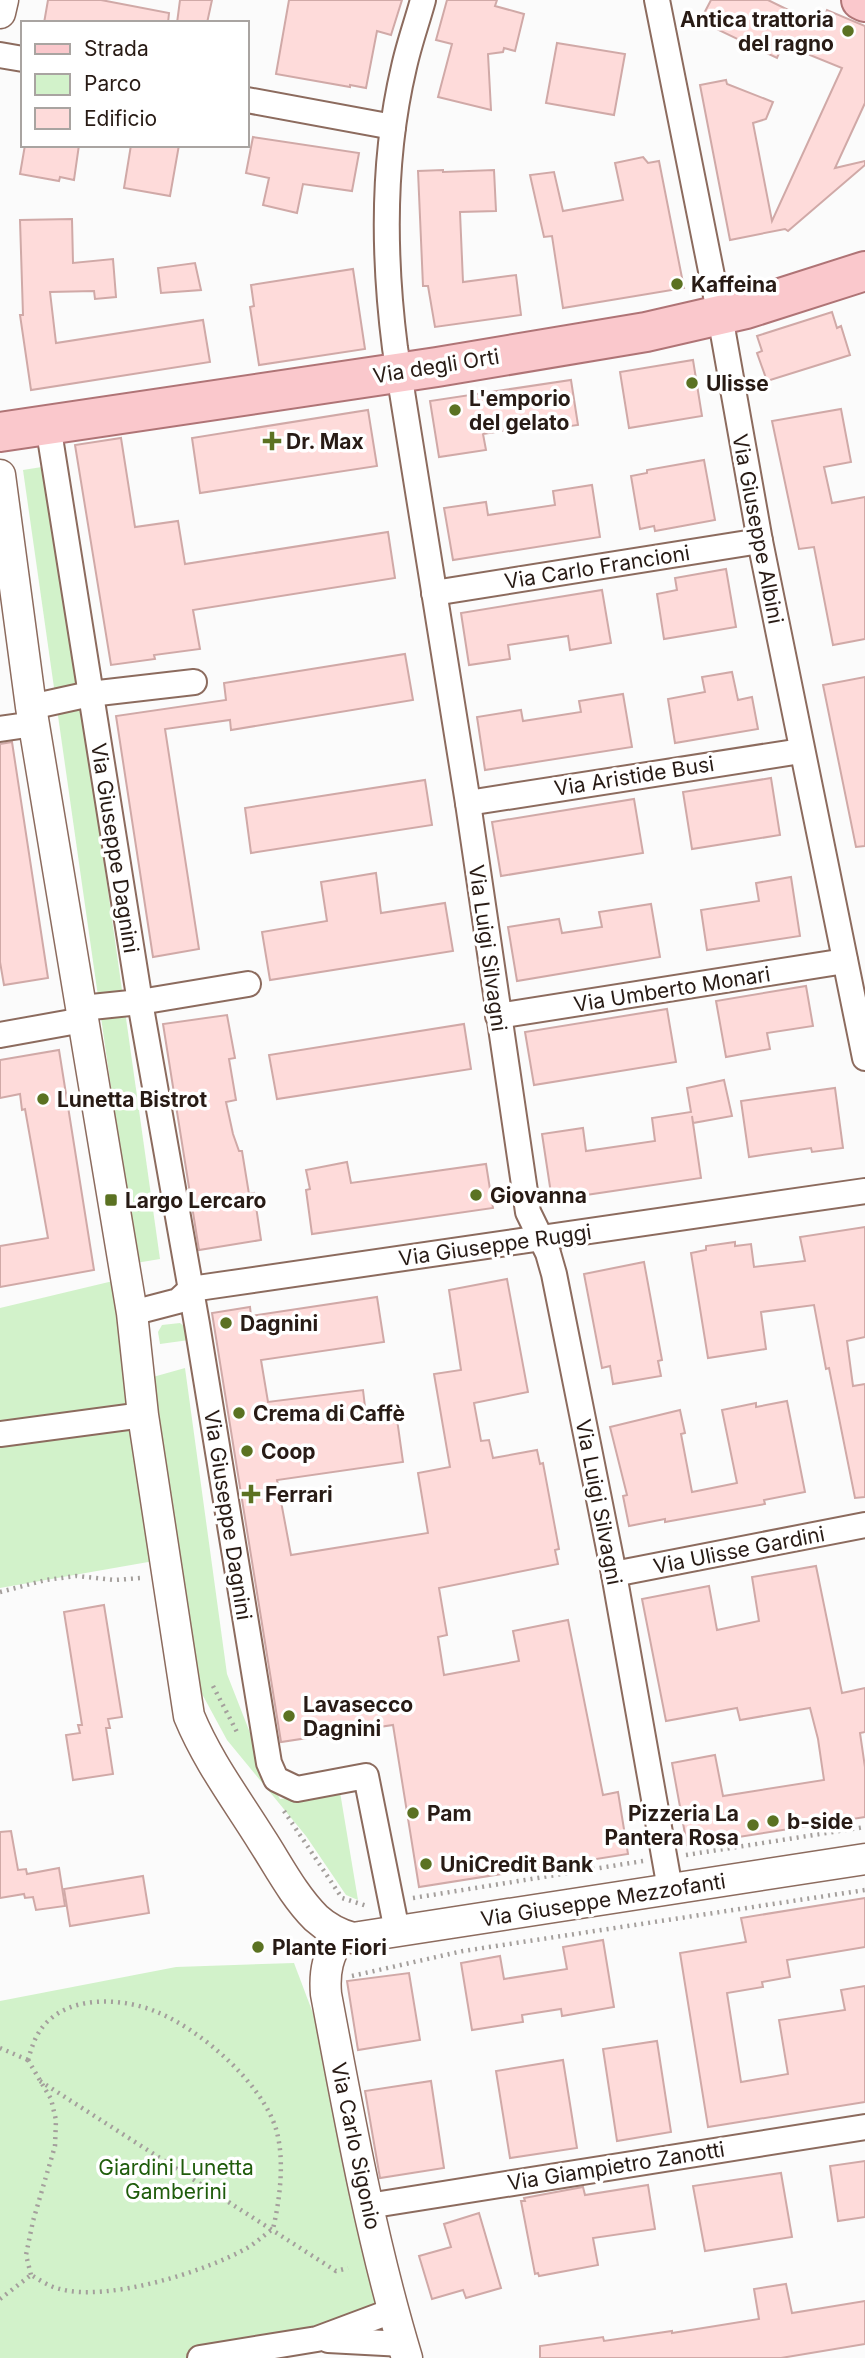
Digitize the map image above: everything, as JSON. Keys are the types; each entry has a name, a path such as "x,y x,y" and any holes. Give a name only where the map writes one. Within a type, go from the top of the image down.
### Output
{"main road":[{"name":"Via degli Orti","path":"0,432 646,332 720,316 865,271"}],"street":[{"path":"0,13 3,0"},
{"name":"Via Luigi Silvagni","path":"424,0 404,65 389,159 385,237 389,300 468,803 528,1212 548,1253 554,1274 614,1574 670,1889"},
{"name":"Via Giuseppe Albini","path":"657,0 720,316 801,751 845,961 862,1024 865,1058"},
{"path":"0,55 21,59"},
{"path":"248,100 393,127"},
{"name":"Via Giuseppe Dagnini","path":"48,425 140,1002 191,1289 269,1763 276,1779 297,1789 366,1776 397,1931"},
{"path":"0,475 33,715 131,1314 189,1716 211,1762 301,1899 315,1917 341,1935"},
{"name":"Via Carlo Francioni","path":"434,593 760,541"},
{"path":"0,729 90,694 194,682"},
{"name":"Via Aristide Busi","path":"468,803 801,751"},
{"name":"Via Umberto Monari","path":"498,1016 845,961"},
{"path":"0,1035 140,1002 248,984"},
{"name":"Via Giuseppe Ruggi","path":"131,1314 178,1301 191,1289 865,1191"},
{"path":"0,1434 144,1415"},
{"name":"Via Ulisse Gardini","path":"614,1574 865,1525"},
{"name":"Via Giuseppe Mezzofanti","path":"341,1935 353,1938 865,1859"},
{"name":"Via Carlo Sigonio","path":"341,1935 328,1958 324,1976 326,1994 368,2206 405,2351"},
{"name":"Via Giampietro Zanotti","path":"368,2206 865,2127"},
{"path":"200,2358 317,2339 393,2311"},
{"path":"317,2339 405,2351"}],"path":[{"path":"0,1592 46,1580 76,1576 115,1580 150,1577"},
{"path":"676,1856 865,1827"},
{"path":"452,1891 653,1860"},
{"path":"346,1978 463,1951 865,1890"},
{"path":"0,2048 28,2060 51,2099 56,2120 55,2146 26,2255 31,2275 59,2289 91,2293 146,2286 247,2248 273,2229 279,2177 277,2130 265,2102 244,2077 203,2038 155,2011 124,2003 96,2001 74,2005 45,2024 34,2041 28,2060"},
{"path":"40,2081 336,2271 348,2268"},
{"path":"0,2299 31,2275"}],"green space":[{"path":"48,466 160,1259 136,1263 23,470"},
{"path":"113,1281 154,1561 0,1588 0,1308"},
{"path":"180,1323 185,1327 189,1340 160,1344 158,1332 162,1325"},
{"path":"185,1368 227,1674 266,1774 280,1799 340,1792 358,1900 346,1895 306,1836 227,1740 201,1692 153,1377"},
{"name":"Giardini Lunetta Gamberini","path":"294,1963 328,2053 390,2337 255,2358 0,2358 0,2001 176,1967"}],"building":[{"path":"48,0 101,0 169,13 168,21 44,21"},
{"path":"180,0 212,0 207,21 177,21"},
{"path":"289,0 402,0 391,35 377,31 366,88 276,74"},
{"path":"447,0 497,0 495,6 524,14 515,51 504,48 503,52 488,54 491,110 438,97 452,44 436,40"},
{"path":"711,0 768,0 821,26 827,10 865,26 865,103 835,168 865,161 865,165 788,231 785,229 730,240 700,85 726,80 727,84 773,102 766,119 753,123 772,221 842,68 783,44 777,58 700,21"},
{"path":"557,43 625,54 614,115 546,103"},
{"path":"253,137 359,153 352,191 303,184 297,213 263,205 269,178 246,173"},
{"path":"25,147 79,147 74,180 60,177 59,181 20,174"},
{"path":"131,147 179,147 170,196 124,188"},
{"path":"643,157 648,163 659,161 684,288 563,308 552,236 544,237 530,175 554,172 563,211 623,200 615,163"},
{"path":"494,170 496,211 460,212 463,282 516,275 521,315 435,327 428,286 423,286 418,171"},
{"path":"72,219 73,263 113,259 116,297 95,299 94,291 50,292 56,343 203,320 210,362 31,390 20,315 23,315 20,220"},
{"path":"195,263 201,290 161,293 158,268"},
{"path":"353,269 365,349 259,365 250,307 254,306 251,285"},
{"path":"832,312 837,328 841,326 850,355 767,381 757,353 762,351 757,336"},
{"path":"693,360 702,416 629,428 620,372"},
{"path":"571,380 578,425 549,429 548,424 483,434 486,450 439,457 430,401"},
{"path":"841,409 851,462 824,467 832,503 865,497 865,639 833,645 814,547 799,549 772,421"},
{"path":"368,410 377,466 200,493 192,438"},
{"path":"121,438 135,527 178,521 185,564 388,532 395,578 193,610 200,649 154,655 155,659 111,665 75,445"},
{"path":"704,460 715,520 655,531 654,526 640,529 631,476 647,473 647,470"},
{"path":"592,485 600,537 453,560 444,508 486,502 488,515 555,505 553,491"},
{"path":"726,569 736,627 664,639 657,594 677,590 675,578"},
{"path":"602,590 611,643 570,650 568,636 508,645 510,659 469,665 461,613"},
{"path":"405,654 413,700 231,730 230,720 165,729 199,949 153,957 116,716 226,700 224,683"},
{"path":"732,672 738,700 752,697 758,729 675,743 668,699 705,692 702,677"},
{"path":"865,677 865,846 856,847 823,685"},
{"path":"623,694 632,747 485,770 477,717 521,710 523,721 581,712 579,701"},
{"path":"12,742 48,978 4,985 0,962 0,744"},
{"path":"771,778 780,835 692,849 683,792"},
{"path":"425,780 432,825 251,853 245,808"},
{"path":"634,799 643,853 501,876 492,822"},
{"path":"376,873 381,913 445,903 453,951 270,980 262,932 327,921 321,882"},
{"path":"791,877 800,936 707,950 701,910 759,901 756,883"},
{"path":"651,904 660,957 517,981 508,927 559,919 562,933 602,927 599,912"},
{"path":"806,986 813,1026 767,1033 770,1049 726,1057 716,1001"},
{"path":"667,1009 676,1062 534,1085 525,1032"},
{"path":"227,1015 235,1058 229,1059 236,1100 226,1102 233,1134 239,1151 242,1151 249,1194 254,1193 261,1240 199,1250 163,1024"},
{"path":"464,1024 471,1069 277,1099 269,1055"},
{"path":"59,1050 94,1270 0,1287 0,1246 48,1238 25,1109 22,1110 20,1094 0,1098 0,1060"},
{"path":"724,1080 732,1116 693,1123 701,1178 552,1200 542,1134 583,1128 586,1151 655,1141 652,1118 691,1112 687,1088"},
{"path":"835,1088 843,1148 812,1152 811,1148 749,1157 741,1101"},
{"path":"347,1162 351,1183 486,1164 493,1208 312,1234 306,1190 310,1189 306,1170"},
{"path":"865,1227 865,1337 847,1341 853,1386 865,1384 865,1497 855,1498 814,1305 761,1312 766,1349 708,1358 691,1253 706,1250 706,1246 735,1242 735,1246 751,1244 754,1267 805,1261 800,1237"},
{"path":"644,1262 662,1360 658,1361 661,1376 613,1384 610,1366 602,1368 584,1274"},
{"path":"507,1279 528,1392 474,1403 481,1441 489,1440 493,1458 537,1450 540,1464 543,1463 559,1549 555,1550 558,1564 439,1588 447,1635 438,1637 444,1675 519,1661 513,1631 568,1620 603,1795 618,1792 628,1854 419,1887 393,1725 281,1742 212,1313 250,1307 251,1316 377,1297 384,1342 261,1360 268,1402 363,1390 367,1423 397,1419 403,1462 277,1480 291,1555 428,1533 418,1473 450,1467 434,1374 461,1370 449,1290"},
{"path":"787,1401 805,1492 764,1500 765,1504 629,1526 623,1496 627,1495 610,1427 680,1410 685,1433 681,1434 692,1492 737,1483 722,1410 756,1403 756,1407"},
{"path":"816,1566 842,1693 865,1688 865,1732 860,1733 865,1767 865,1817 687,1845 672,1763 715,1755 723,1796 824,1780 818,1739 810,1708 740,1720 737,1708 666,1721 642,1599 709,1586 717,1630 759,1621 752,1577"},
{"path":"104,1605 122,1717 108,1719 110,1728 106,1728 113,1774 73,1780 66,1735 80,1733 78,1725 82,1725 64,1612"},
{"path":"11,1831 18,1870 26,1869 27,1874 59,1868 65,1906 36,1910 33,1897 25,1898 24,1894 0,1898 0,1832"},
{"path":"143,1876 149,1913 70,1926 64,1889"},
{"path":"865,1898 865,1947 787,1960 790,1977 762,1982 763,1987 727,1993 741,2082 788,2074 779,2020 845,2010 841,1990 865,1986 865,2102 708,2127 680,1953 746,1942 741,1918"},
{"path":"603,1940 614,2007 562,2016 561,2009 522,2015 523,2022 472,2030 461,1963 500,1956 504,1979 567,1969 563,1947"},
{"path":"409,1973 420,2040 358,2050 347,1981"},
{"path":"657,2041 671,2132 617,2141 603,2049"},
{"path":"563,2060 577,2148 510,2158 496,2071"},
{"path":"431,2081 444,2168 380,2178 365,2091"},
{"path":"865,2161 865,2217 838,2221 830,2166"},
{"path":"781,2173 792,2237 705,2251 693,2186"},
{"path":"648,2185 655,2229 593,2238 598,2265 539,2276 538,2273 535,2274 521,2201 525,2201 524,2198 583,2187 585,2195"},
{"path":"479,2213 501,2288 466,2298 463,2290 432,2299 419,2256 451,2247 444,2224"},
{"path":"786,2284 792,2313 865,2301 865,2344 781,2358 540,2358 540,2346 603,2337 604,2341 672,2333 759,2319 754,2289"}],"place":[{"name":"Antica trattoria del ragno","path":"848,31"},
{"name":"Kaffeina","path":"677,284"},
{"name":"Ulisse","path":"692,383"},
{"name":"L'emporio del gelato","path":"455,410"},
{"name":"Dr. Max","path":"272,441"},
{"name":"Lunetta Bistrot","path":"43,1099"},
{"name":"Giovanna","path":"476,1195"},
{"name":"Largo Lercaro","path":"111,1200"},
{"name":"Dagnini","path":"226,1323"},
{"name":"Crema di Caffè","path":"239,1413"},
{"name":"Coop","path":"247,1451"},
{"name":"Ferrari","path":"251,1494"},
{"name":"Lavasecco Dagnini","path":"289,1716"},
{"name":"Pam","path":"413,1813"},
{"name":"b-side","path":"773,1821"},
{"name":"Pizzeria La Pantera Rosa","path":"753,1825"},
{"name":"UniCredit Bank","path":"426,1864"},
{"name":"Plante Fiori","path":"258,1947"}]}
